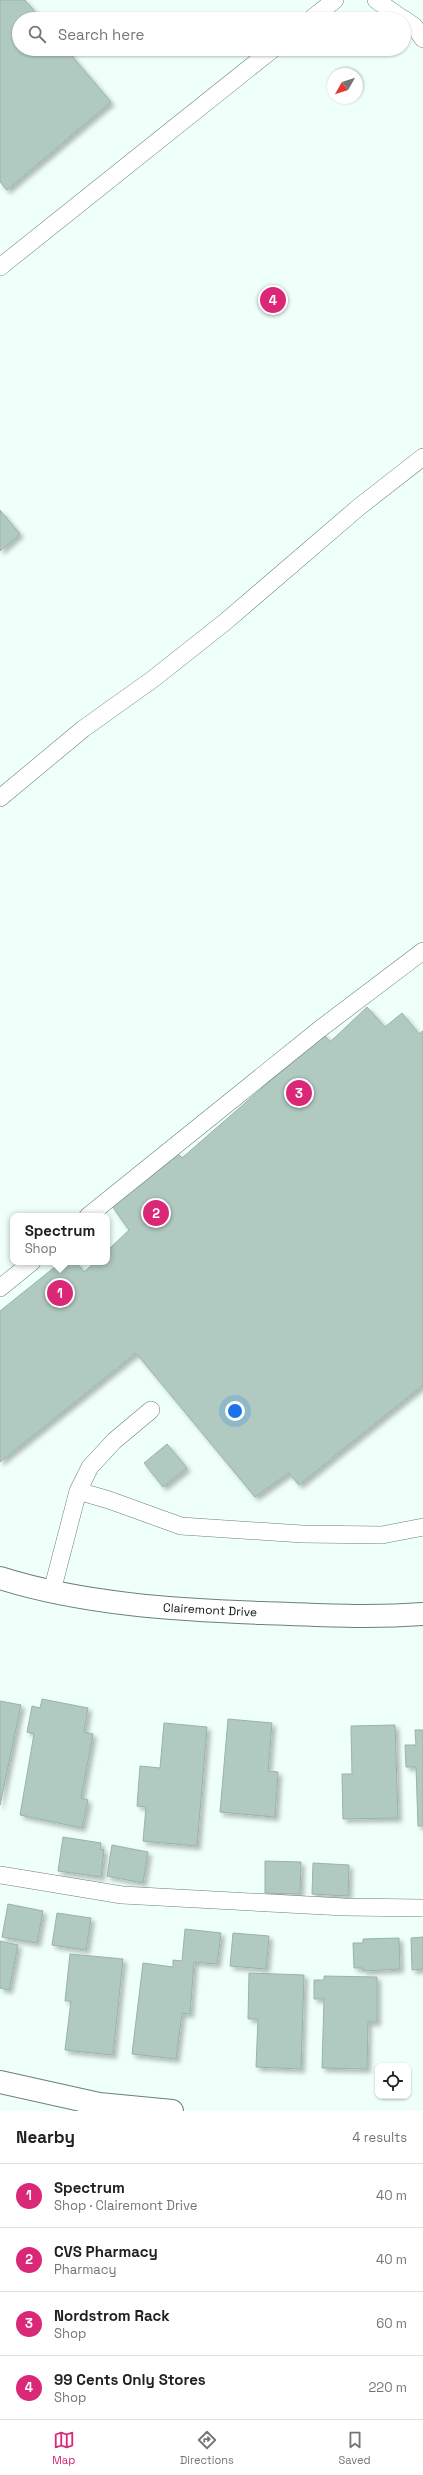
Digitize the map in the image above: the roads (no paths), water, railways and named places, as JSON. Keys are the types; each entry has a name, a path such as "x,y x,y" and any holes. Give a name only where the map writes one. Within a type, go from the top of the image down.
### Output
{"main road":[{"name":"Clairemont Drive","path":"0,1578 27,1587 166,1609 374,1618 423,1614"},
{"path":"0,2082 99,2104 172,2111"}],"lane":[{"path":"320,12 335,0"},
{"path":"376,0 394,12"},
{"path":"411,24 423,38"},
{"path":"3,258 264,56"},
{"path":"1,795 83,729 153,679 224,622 359,507 423,457"},
{"path":"92,1213 320,1029 423,951"},
{"path":"0,1288 28,1265"},
{"path":"52,1591 78,1491 90,1467 114,1441 150,1410"},
{"path":"78,1491 109,1500 181,1526 302,1534 375,1535 423,1527"},
{"path":"0,1875 122,1895 344,1907 423,1908"}],"place":[{"name":"99 Cents Only Stores","path":"273,300"},
{"name":"Nordstrom Rack","path":"299,1093"},
{"name":"CVS Pharmacy","path":"156,1213"},
{"name":"Spectrum","path":"60,1293"}]}
